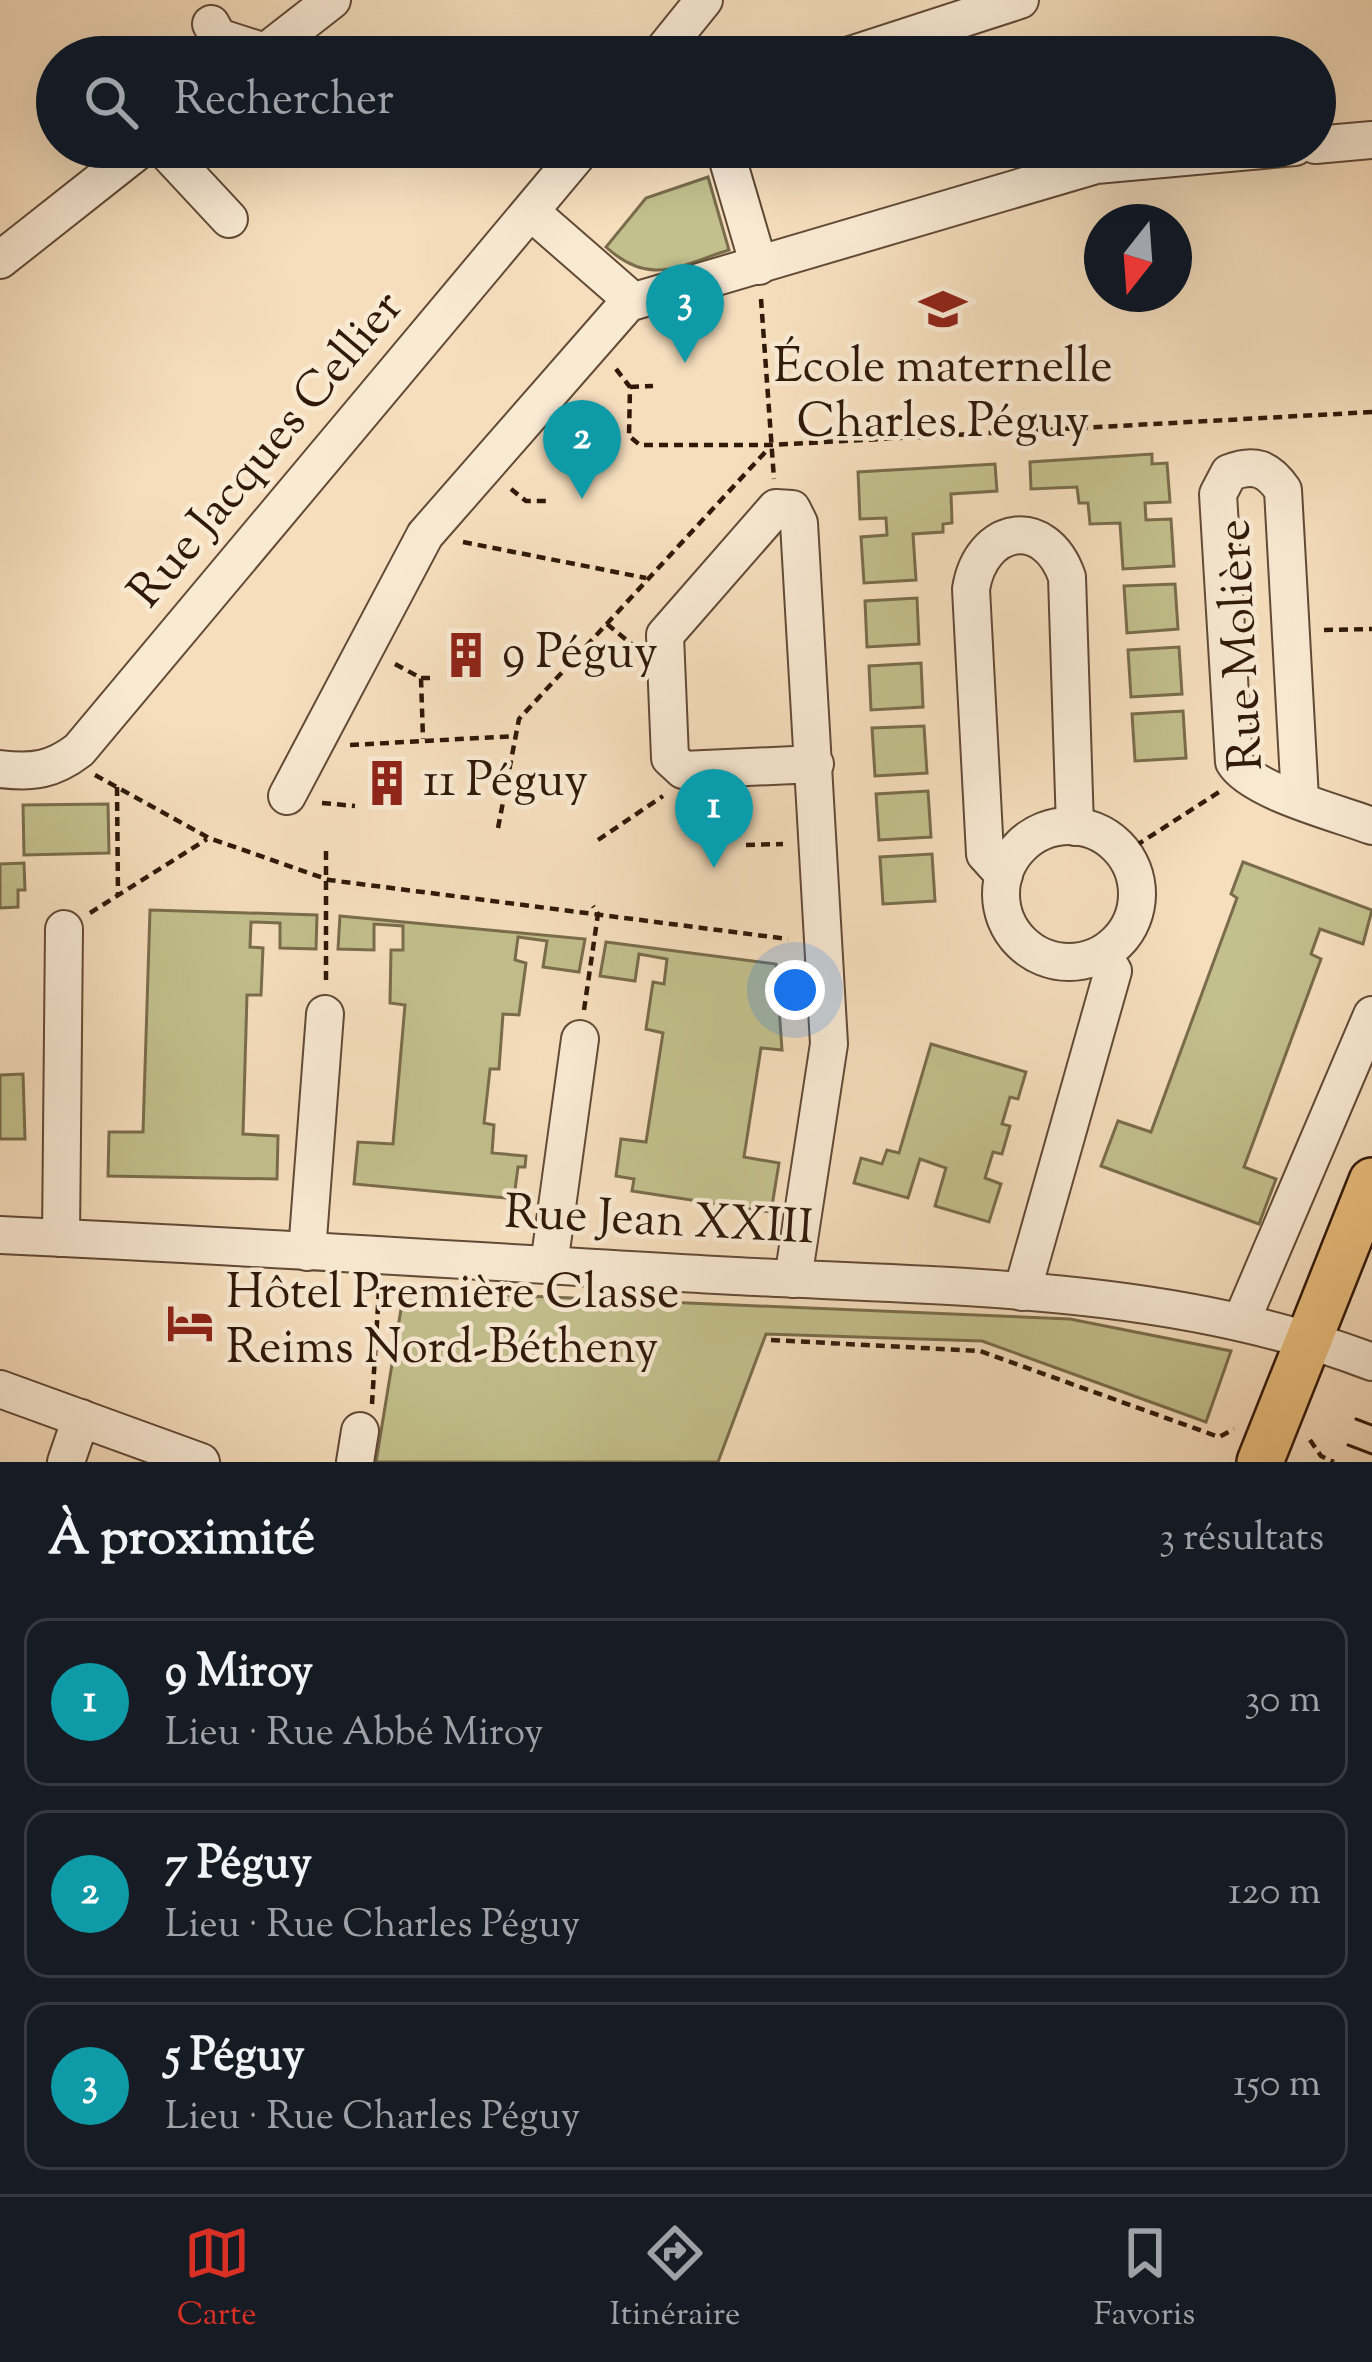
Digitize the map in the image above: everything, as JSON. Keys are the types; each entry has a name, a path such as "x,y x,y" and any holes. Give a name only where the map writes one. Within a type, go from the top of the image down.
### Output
{"main road":[{"path":"1248,1445 1310,1338 1363,1228 1372,1181"}],"street":[{"path":"286,36 332,0"},
{"path":"675,36 704,0"},
{"path":"909,36 1020,0"},
{"path":"211,23 217,36"},
{"path":"1336,143 1372,140"},
{"path":"0,260 63,200 111,168"},
{"path":"181,168 229,219"},
{"name":"Rue Jacques Cellier","path":"67,760 567,168"},
{"path":"730,168 759,266"},
{"path":"287,796 425,535 628,303 1086,168"},
{"path":"1110,168 1133,173 1164,168"},
{"path":"531,212 625,294 628,303"},
{"name":"Rue Molière","path":"1300,799 1283,490 1271,473 1249,465 1229,472 1218,494 1234,761 1242,777 1300,799 1372,826"},
{"path":"793,1279 829,1044 814,764 799,523 792,508 776,508 665,635 670,758 683,770 814,764"},
{"path":"1004,875 985,854 970,589 974,567 1001,538 1023,535 1044,542 1060,556 1067,577 1075,827"},
{"path":"0,769 28,773 67,760"},
{"path":"1075,827 1094,831 1124,854 1134,874 1132,920 1102,955 1057,962 1036,953 1006,920 1004,875 1031,838 1075,827"},
{"path":"61,1238 64,929"},
{"path":"1022,1292 1113,971 1102,955"},
{"path":"307,1252 326,1014"},
{"path":"1241,1322 1372,1015"},
{"path":"549,1265 580,1039"},
{"name":"Rue Jean XXIII","path":"0,1235 1022,1292 1241,1322 1310,1338 1372,1362"},
{"path":"0,1389 201,1462"},
{"path":"66,1462 81,1418"}],"path":[{"path":"759,266 776,508"},
{"path":"594,341 630,387 629,436 640,445 771,446 1372,412"},
{"path":"630,387 653,386"},
{"path":"498,828 520,719 771,446"},
{"path":"483,466 526,501 549,501"},
{"path":"425,535 646,578"},
{"path":"1291,632 1372,629"},
{"path":"363,647 421,678 435,678"},
{"path":"421,678 423,740"},
{"path":"309,750 516,736"},
{"path":"67,760 208,838 329,880 824,944"},
{"path":"598,841 668,794 683,770"},
{"path":"1124,854 1242,777"},
{"path":"117,787 118,895"},
{"path":"64,929 208,838"},
{"path":"746,845 818,843"},
{"path":"326,851 326,1014"},
{"path":"580,1039 598,914 593,906"},
{"path":"358,1447 372,1407 381,1257"},
{"path":"771,1340 980,1351 1248,1445"}],"shaded area":[{"path":"708,177 729,250 679,267 651,270 637,267 606,247 646,198"},
{"path":"1152,454 1152,464 1167,463 1170,502 1145,503 1146,520 1171,519 1174,566 1123,569 1120,523 1090,524 1088,503 1079,503 1077,487 1031,489 1030,462"},
{"path":"995,464 997,491 951,494 952,523 943,524 943,532 913,534 916,580 864,583 861,537 887,535 886,518 860,519 858,472"},
{"path":"1175,584 1178,629 1127,633 1124,586"},
{"path":"917,598 919,644 867,647 865,601"},
{"path":"1179,647 1182,694 1131,697 1128,650"},
{"path":"921,663 923,707 871,710 869,666"},
{"path":"1183,711 1186,758 1135,761 1132,714"},
{"path":"924,726 927,773 875,776 872,728"},
{"path":"928,791 931,837 879,840 876,794"},
{"path":"108,804 109,853 24,855 23,805"},
{"path":"932,854 935,901 883,904 880,857"},
{"path":"1243,862 1372,910 1363,944 1320,929 1311,954 1321,959 1244,1167 1276,1179 1259,1224 1101,1166 1118,1121 1151,1132 1237,898 1231,894"},
{"path":"24,863 25,890 18,890 18,907 0,908 0,864"},
{"path":"150,910 317,915 316,949 280,948 280,923 251,922 250,947 263,948 261,995 247,995 243,1134 278,1136 277,1179 108,1176 109,1132 143,1132"},
{"path":"340,916 585,939 579,972 543,967 547,941 518,937 515,960 526,963 519,1015 503,1014 499,1069 490,1069 484,1123 494,1125 492,1153 526,1156 525,1167 518,1167 515,1190 508,1190 507,1198 354,1184 358,1142 393,1144 405,1005 390,1003 391,950 403,950 403,926 374,924 374,950 338,949"},
{"path":"606,942 776,964 782,1050 761,1048 744,1157 779,1163 771,1212 632,1191 634,1179 616,1176 621,1139 646,1142 663,1033 646,1029 653,982 664,984 667,959 639,954 635,981 600,976"},
{"path":"931,1044 1026,1072 1018,1099 1010,1097 1002,1124 1010,1126 1002,1154 993,1152 985,1178 1001,1184 989,1222 935,1206 946,1168 920,1159 908,1198 854,1183 861,1158 882,1164 887,1150 899,1153"},
{"path":"23,1074 25,1139 0,1139 0,1075"},
{"path":"404,1291 1070,1319 1231,1351 1206,1422 982,1341 766,1334 718,1462 376,1462"}],"tram line":[{"path":"1356,1419 1372,1425"},
{"path":"1348,1445 1372,1454"}],"place":[{"name":"École maternelle Charles Péguy","path":"943,309"},
{"name":"5 Péguy","path":"685,363"},
{"name":"7 Péguy","path":"582,499"},
{"name":"9 Péguy","path":"466,655"},
{"name":"11 Péguy","path":"387,783"},
{"name":"9 Miroy","path":"714,868"},
{"name":"Hôtel Première Classe Reims Nord-Bétheny","path":"190,1323"}]}
